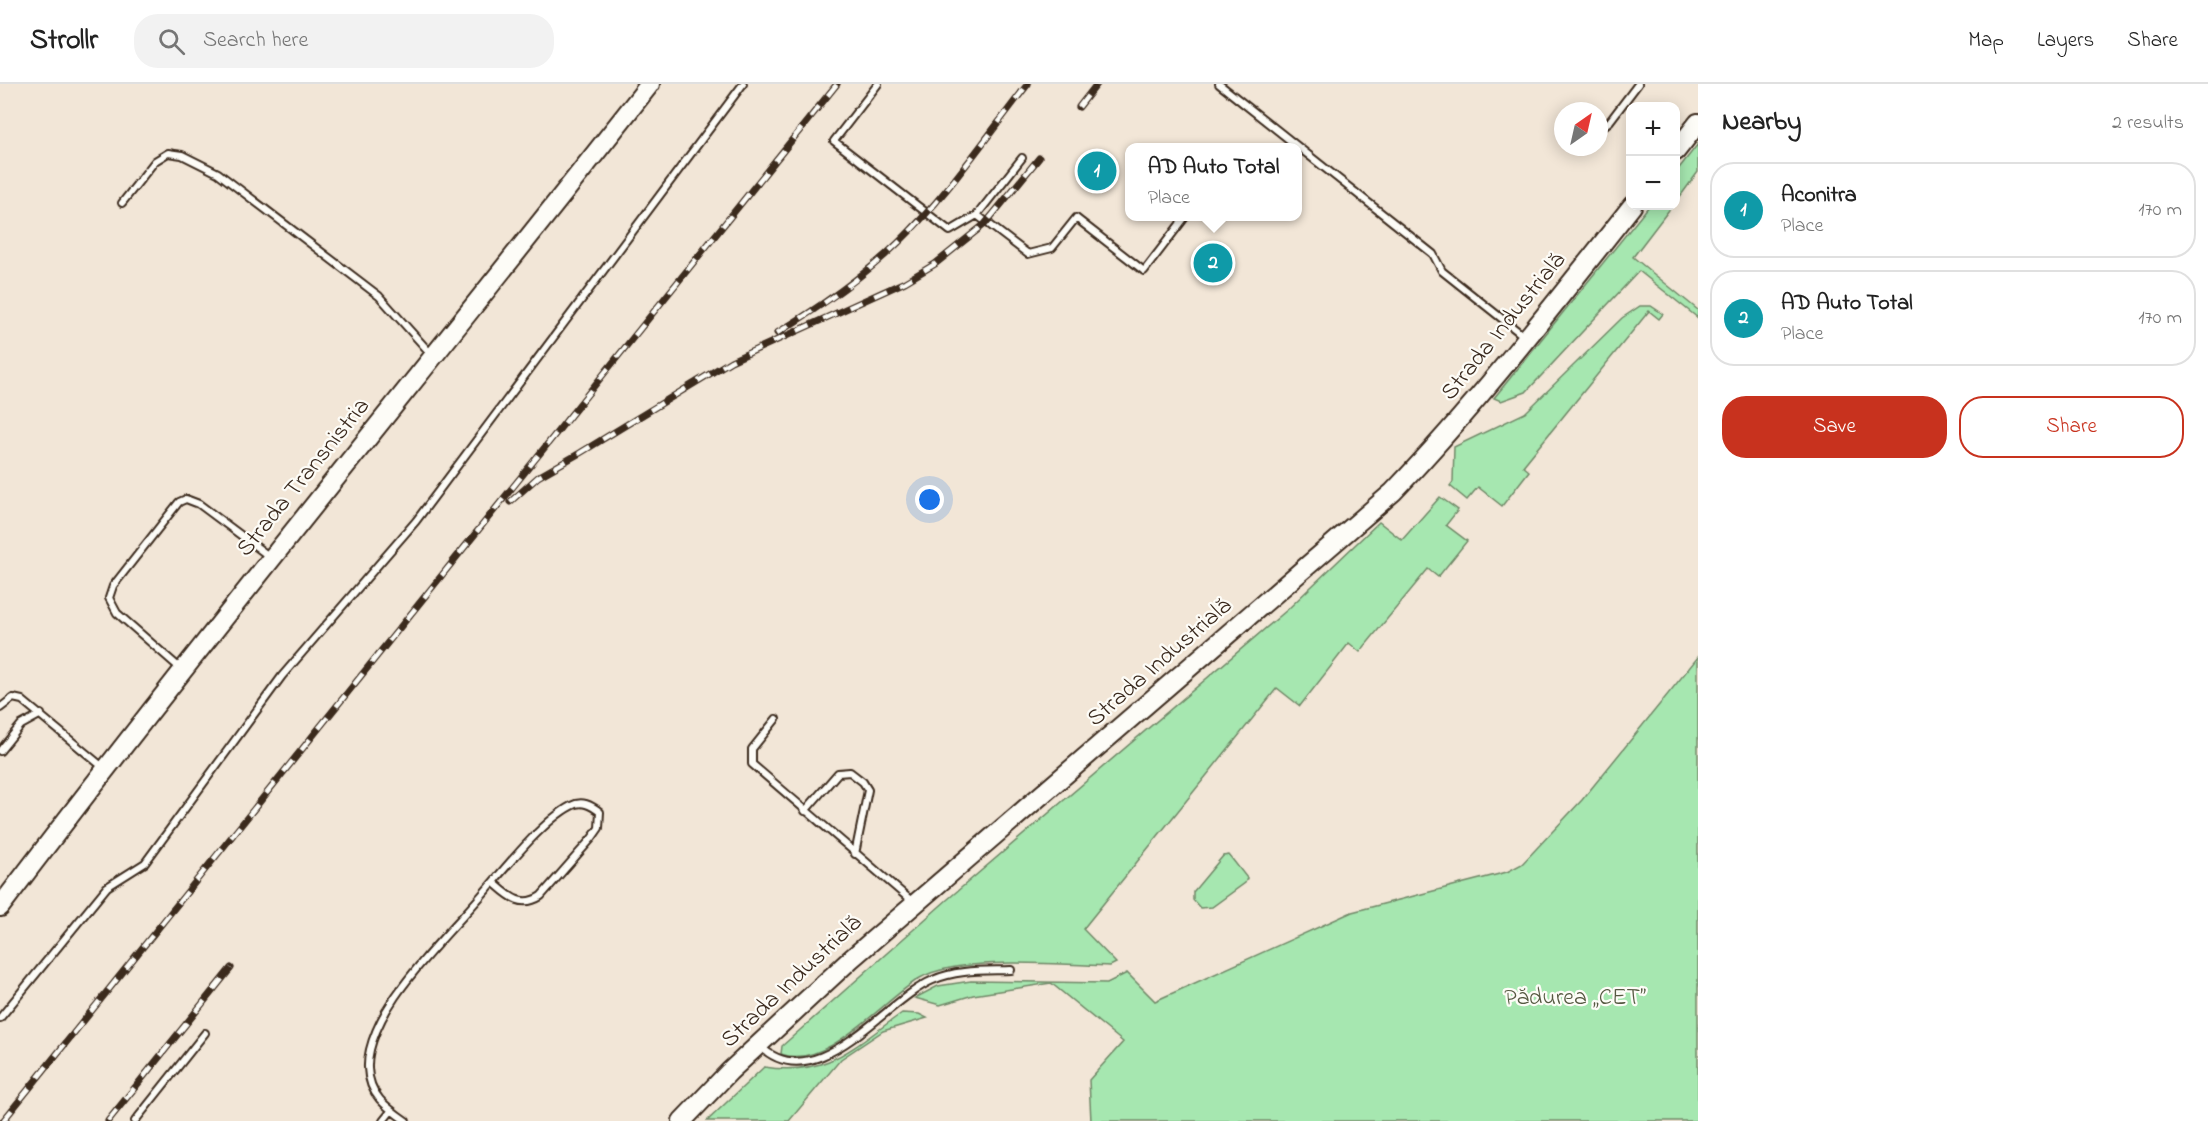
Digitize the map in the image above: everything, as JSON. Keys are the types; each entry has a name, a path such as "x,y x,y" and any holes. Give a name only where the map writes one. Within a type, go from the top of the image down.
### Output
{"street":[{"name":"Strada Transnistria","path":"0,907 105,768 270,558 435,357 650,84"},
{"path":"1680,146 1698,123"},
{"name":"Strada Industrială","path":"682,1121 759,1045 914,904 1393,492 1460,419 1527,339 1629,210"}],"lane":[{"path":"0,1018 107,887 145,863 282,676 416,521 743,84"},
{"path":"878,84 834,141 950,231 977,215 1022,158"},
{"path":"1219,84 1293,143"},
{"path":"1608,123 1638,84"},
{"path":"1302,150 1433,254 1442,271 1527,339"},
{"path":"122,203 155,161 168,153 196,160 218,173 379,296 435,357"},
{"path":"977,215 1028,254 1052,248 1076,218 1144,271 1182,221"},
{"path":"182,670 117,613 109,598 113,586 179,502 186,499 199,504 270,558"},
{"path":"0,708 13,698 17,698 41,714 105,768"},
{"path":"0,751 21,725 41,714"},
{"path":"776,719 754,745 750,759 760,772 914,904"},
{"path":"805,811 838,773 850,772 863,782 868,795 855,854"},
{"path":"406,1121 391,1111 375,1094 370,1082 368,1066 372,1043 394,998 493,882 553,820 571,806 581,803 592,806 600,812 599,828 592,838 541,896 530,903 521,902 493,882"},
{"path":"759,1045 773,1056 793,1062 818,1058 842,1045 909,993 935,978 976,971 1011,970"},
{"path":"135,1121 205,1033"},
{"path":"383,1121 391,1111"}],"green space":[{"path":"1698,144 1698,172 1680,197 1680,167"},
{"path":"1646,210 1669,210 1633,257 1698,310 1698,318 1639,271 1526,392 1501,401 1494,398"},
{"path":"1640,306 1651,306 1663,314 1659,319 1649,311 1523,466 1529,471 1502,506 1478,487 1467,500 1450,486 1453,482 1454,447 1525,413 1622,318"},
{"path":"1440,497 1458,510 1446,525 1467,541 1438,577 1428,569 1360,652 1349,643 1300,706 1277,688 1083,929 1116,963 1110,966 1040,963 985,964 937,971 905,988 854,1031 835,1043 798,1057 781,1054 782,1046 948,899 1287,610 1379,522 1402,540"},
{"name":"Pădurea „CET”","path":"1698,657 1698,1121 1091,1121 1089,1080 1123,1042 1051,983 973,995 940,1005 915,998 938,986 971,981 1107,983 1127,973 1155,1001 1352,912 1507,872 1522,864 1582,800"},
{"path":"1229,855 1247,878 1245,883 1212,907 1200,908 1193,900 1193,892 1223,856"},
{"path":"902,1013 919,1014 927,1018 883,1031 841,1059 789,1121 707,1121 764,1067 806,1068 823,1063 854,1048"}],"railway":[{"path":"3,1121 837,84"},
{"path":"777,333 840,292 898,243 933,206 1028,84"},
{"path":"1079,107 1097,84"},
{"path":"510,502 538,477 731,361 905,282 935,264 985,224 1039,158"},
{"path":"108,1121 231,968"}],"place":[{"name":"Aconitra","path":"1097,171"},
{"name":"AD Auto Total","path":"1213,263"}]}
